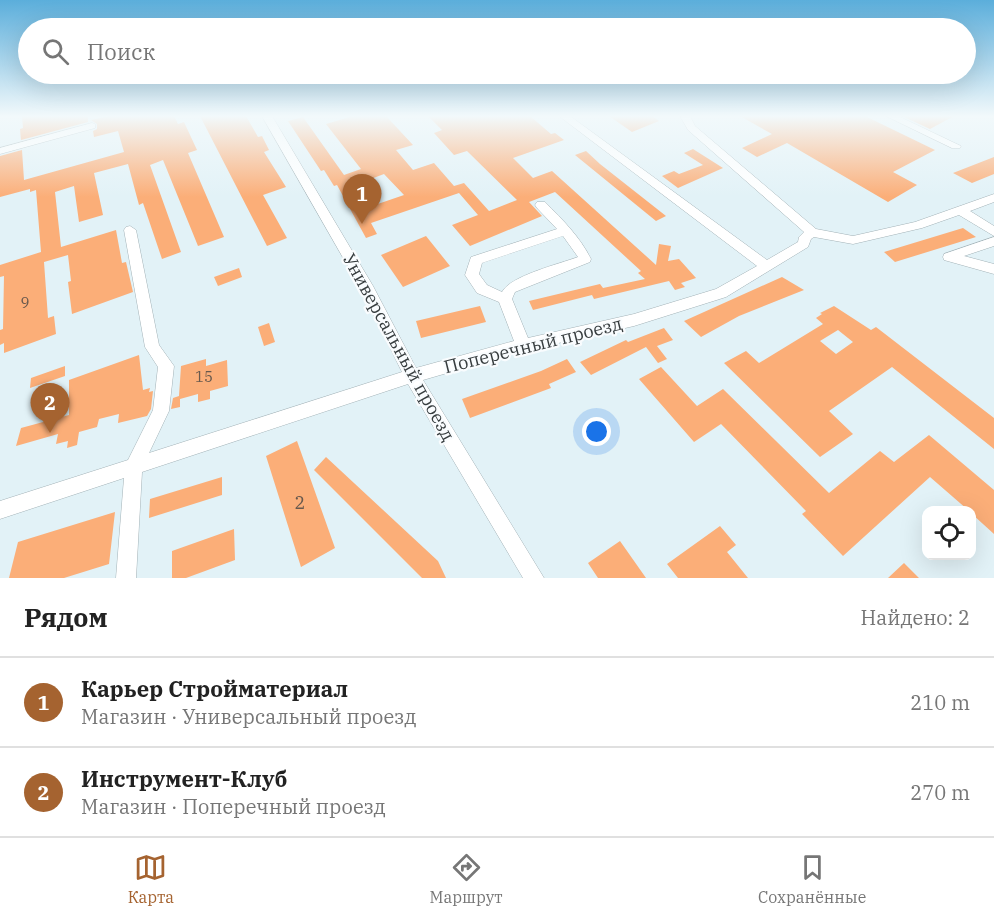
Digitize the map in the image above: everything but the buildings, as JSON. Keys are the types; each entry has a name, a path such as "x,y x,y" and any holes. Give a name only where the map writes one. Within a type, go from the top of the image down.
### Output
{"street":[{"path":"0,151 30,143"},
{"name":"Универсальный проезд","path":"283,143 368,290 412,376 534,578"},
{"path":"600,143 767,267"},
{"path":"708,143 812,232 853,240 918,225 994,198"},
{"path":"949,143 956,146"},
{"path":"505,299 510,289 521,283 585,259 566,231 541,205"},
{"path":"960,210 994,232"},
{"path":"126,578 134,466 161,411 166,366 153,347 130,230"},
{"path":"523,345 505,299 482,289 472,275 476,260 566,231"},
{"name":"Поперечный проезд","path":"0,510 412,376 523,345 634,320 721,293 804,244 806,237 812,232"},
{"path":"994,241 949,257 994,269"}],"place":[{"name":"Карьер Стройматериал","path":"362,224"},
{"name":"Инструмент-Клуб","path":"50,433"}]}
